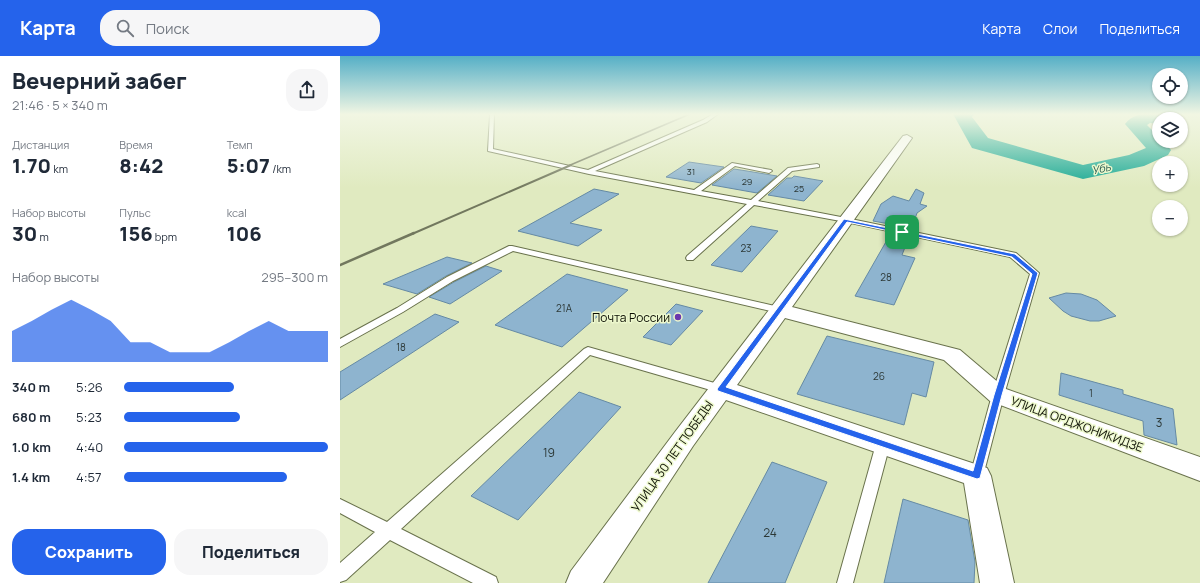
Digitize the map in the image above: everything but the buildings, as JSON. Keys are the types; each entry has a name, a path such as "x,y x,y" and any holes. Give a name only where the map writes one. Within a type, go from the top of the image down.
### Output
{"street":[{"name":"УЛИЦА 30 ЛЕТ ПОБЕДЫ","path":"583,583 721,389 907,139"},
{"name":"УЛИЦА ОРДЖОНИКИДЗЕ","path":"779,310 952,355 998,395 1200,469"},
{"path":"721,389 977,476 996,583"}],"lane":[{"path":"491,139 490,150 589,172 846,220 1013,255 1035,273 998,395 977,476"},
{"path":"589,172 666,139"},
{"path":"695,192 734,164 769,171"},
{"path":"690,258 754,203 790,169 816,166"},
{"path":"340,344 400,310 450,279 512,248 779,310"},
{"path":"340,574 588,351 721,389"},
{"path":"846,583 883,444"},
{"path":"340,506 490,583"}],"waterway":[{"name":"Убь","path":"977,139 980,143 1083,172 1136,161 1160,150 1158,148"},
{"name":"Убь","path":"1149,139 1152,142"}],"railway":[{"path":"568,166 632,139"},
{"path":"412,234 571,165"},
{"path":"340,265 414,233"}],"place":[{"name":"Почта России","path":"678,317"}],"route":[{"path":"846,220 902,232 1013,255 1035,273 998,395 977,476 721,389 846,220"}]}
